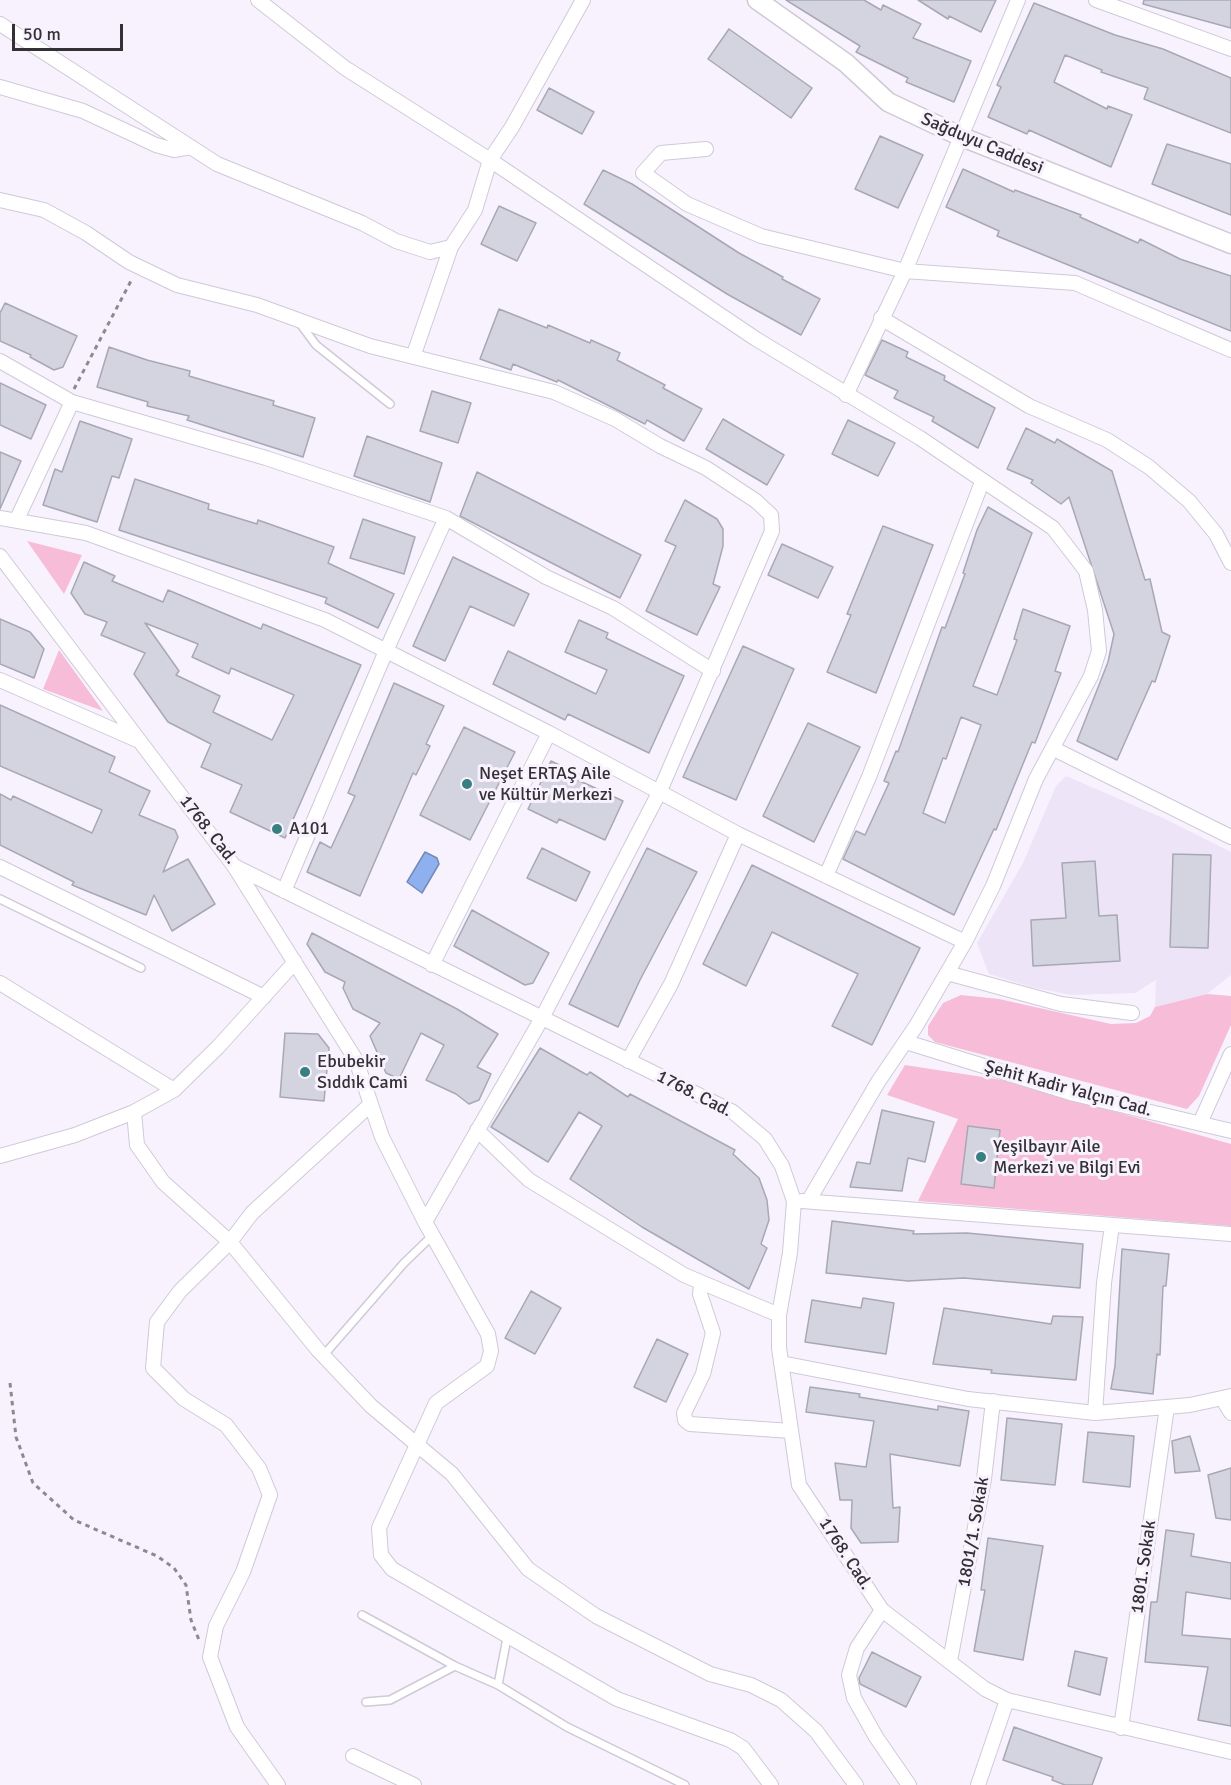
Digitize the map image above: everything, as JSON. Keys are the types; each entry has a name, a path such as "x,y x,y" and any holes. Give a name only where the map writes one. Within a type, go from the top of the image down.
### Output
{"street":[{"path":"258,0 345,68 490,160 756,339 920,438 1053,528 1086,572 1095,610 1099,651 1091,676 1036,779 993,886 964,942 809,1200"},
{"path":"413,357 451,247 475,210 490,160 512,127 583,0"},
{"name":"Sağduyu Caddesi","path":"757,0 846,63 888,102 962,137 1231,244"},
{"path":"846,395 905,271 1018,0"},
{"path":"1096,0 1231,49"},
{"path":"0,24 217,164 362,223 396,241 430,252 451,247"},
{"path":"0,87 83,111 156,145 174,150 190,147"},
{"path":"706,149 661,153 643,173 687,204 761,236 905,271 1075,283 1231,350"},
{"path":"0,200 44,210 139,266 177,285 257,306 370,346 554,392 615,419 660,446 706,468 756,501 771,515 772,531 659,793 542,1018 424,1222"},
{"path":"881,318 1029,406 1107,440 1149,467 1189,501 1216,534 1231,563"},
{"path":"0,361 72,402 266,458 446,518 546,577 614,608 712,671"},
{"path":"17,519 72,402"},
{"path":"826,876 869,777 982,482"},
{"path":"0,518 17,519 86,533 325,620 549,733 738,834 964,942"},
{"path":"284,891 386,651 446,518"},
{"name":"1768. Cad.","path":"0,556 234,866 733,1112 765,1139 782,1166 794,1201 790,1253 779,1315 781,1363 799,1485 882,1610 986,1689 1007,1700 1231,1752"},
{"path":"0,680 139,741"},
{"path":"432,965 549,733"},
{"path":"1054,749 1231,837"},
{"path":"628,1061 671,984 738,834"},
{"path":"234,866 356,1060 382,1137 424,1222 488,1334 491,1352 487,1366 436,1403 379,1528 381,1555 392,1569 507,1638 617,1699 730,1740 743,1748 771,1785"},
{"path":"0,867 264,997"},
{"path":"0,1156 75,1135 134,1112 174,1090 218,1047 295,962"},
{"path":"946,973 1061,1004 1132,1013"},
{"path":"0,983 174,1090"},
{"name":"Şehit Kadir Yalçın Cad.","path":"906,1042 1074,1094 1231,1131"},
{"path":"1200,1123 1231,1054"},
{"path":"278,1785 237,1727 210,1657 216,1626 243,1572 270,1495 259,1468 226,1425 184,1398 153,1368 157,1322 180,1291 230,1242 252,1213 371,1104"},
{"path":"134,1112 137,1145 163,1182 230,1242 323,1356 371,1406 452,1474 528,1569 596,1617 711,1674 751,1684 781,1700 816,1731 856,1785"},
{"path":"477,1130 529,1180 701,1285 779,1315"},
{"path":"794,1201 809,1200 1231,1234"},
{"path":"1095,1413 1104,1283 1112,1225"},
{"path":"701,1285 700,1294 713,1333 703,1374 684,1413 685,1420 690,1424 791,1431"},
{"path":"781,1363 993,1401 1095,1413 1167,1407 1226,1397 1231,1413"},
{"name":"1801/1. Sokak","path":"950,1661 984,1479 993,1401"},
{"name":"1801. Sokak","path":"1121,1728 1167,1407"},
{"path":"882,1610 857,1648 849,1675 854,1698 876,1737 909,1785"},
{"path":"978,1785 1007,1700"},
{"path":"353,1756 414,1785"}],"lane":[{"path":"298,320 316,345 390,404"},
{"path":"0,899 141,968"},
{"path":"323,1356 404,1263 432,1236"},
{"path":"362,1615 455,1666 498,1685 567,1727 685,1785"},
{"path":"498,1685 507,1638"},
{"path":"366,1702 390,1700 455,1666"}],"path":[{"path":"72,402 75,385 139,266"},
{"path":"10,1383 16,1437 33,1483 74,1520 157,1556 174,1568 186,1585 195,1631 210,1657"}],"shaded area":[{"path":"27,541 82,555 64,594"},
{"path":"59,650 103,711 43,689"},
{"path":"1066,776 1163,818 1231,852 1231,975 1207,994 1155,1007 1156,980 1135,993 1071,995 1031,987 989,974 977,943 1023,863 1056,786"},
{"path":"1207,994 1231,996 1231,1025 1199,1096 1187,1109 935,1042 928,1035 928,1026 943,1003 961,995 999,999 1111,1024 1136,1023 1150,1016 1155,1007"},
{"path":"905,1065 1002,1080 1231,1144 1231,1226 918,1201 958,1119 887,1095"}],"water":[{"path":"425,852 437,858 439,864 422,893 407,882"}],"building":[{"path":"786,0 864,0 881,10 883,5 921,24 913,38 971,61 954,102 906,82 908,78 856,52 860,46"},
{"path":"918,0 996,0 981,32 949,16 948,19"},
{"path":"1144,0 1231,0 1231,28 1143,4"},
{"path":"1034,3 1115,35 1163,49 1231,78 1231,133 1144,99 1148,88 1101,72 1102,70 1065,55 1054,82 1107,109 1108,106 1132,115 1111,167 1029,130 1027,134 988,117 1001,87 997,85"},
{"path":"729,29 812,88 791,118 708,59"},
{"path":"549,88 594,112 582,134 537,110"},
{"path":"880,136 923,155 898,208 855,189"},
{"path":"1167,144 1231,164 1231,215 1152,184"},
{"path":"963,169 1014,192 1015,190 1081,215 1080,217 1138,243 1140,239 1180,259 1231,276 1231,331 997,236 999,231 946,207"},
{"path":"603,170 632,184 739,253 820,299 801,335 727,294 584,204"},
{"path":"499,206 536,223 517,261 481,244"},
{"path":"5,303 77,336 63,367 54,370 30,357 31,355 0,341 0,313"},
{"path":"499,309 547,328 548,325 590,343 591,340 620,353 617,360 665,385 663,388 702,409 684,441 647,420 645,424 558,380 557,382 513,364 511,370 480,359"},
{"path":"882,340 908,352 906,357 945,376 944,380 995,408 978,448 932,421 934,417 894,398 898,391 865,375"},
{"path":"109,347 190,371 189,376 274,401 273,405 315,418 303,457 187,420 189,416 147,406 148,402 97,387"},
{"path":"0,383 46,405 31,439 0,425"},
{"path":"432,391 471,403 458,443 420,431"},
{"path":"723,419 784,455 767,485 706,449"},
{"path":"848,420 895,443 878,476 832,454"},
{"path":"80,421 132,439 119,478 112,476 97,522 43,505 55,469 62,472"},
{"path":"1026,428 1055,443 1057,439 1112,471 1145,580 1150,579 1162,632 1170,636 1155,682 1152,681 1117,760 1077,741 1108,662 1114,634 1069,497 1061,504 1031,483 1033,480 1007,469"},
{"path":"367,436 442,463 430,502 354,476"},
{"path":"0,452 21,461 0,509"},
{"path":"477,472 641,555 620,598 460,516"},
{"path":"135,479 209,504 208,509 257,524 258,520 334,547 328,563 394,594 378,628 325,603 327,598 119,530"},
{"path":"685,500 717,519 723,529 723,546 713,584 720,587 697,635 646,611 676,546 665,541"},
{"path":"988,507 1032,533 973,686 997,695 1017,640 1014,639 1023,609 1070,626 1055,671 1061,673 1035,743 1032,742 996,830 994,829 954,915 843,859 856,831 865,835 889,783 884,781 896,751 898,752 942,627 945,628 965,574 963,573 977,530","holes":["961,717 981,725 945,823 923,813"]},
{"path":"363,519 415,537 404,574 350,558"},
{"path":"883,526 933,545 876,693 827,672 851,615 847,614"},
{"path":"782,544 833,567 818,598 768,575"},
{"path":"453,557 529,594 514,626 470,606 445,661 413,646"},
{"path":"84,562 115,576 112,581 163,602 168,590 261,629 263,624 361,665 285,838 230,812 242,785 201,767 211,744 168,722 134,674 145,653 101,635 107,622 85,614 71,593","holes":["145,623 198,644 192,657 229,674 231,668 294,695 272,740 213,712 220,696 176,675 179,671"]},
{"path":"0,619 30,632 44,649 34,678 0,664"},
{"path":"579,620 608,633 606,638 684,676 649,753 568,714 565,720 493,684 508,651 596,694 607,670 565,652"},
{"path":"743,646 794,669 736,800 683,777"},
{"path":"394,683 444,706 426,744 430,746 416,775 413,773 360,896 307,872 320,842 331,848 355,796 348,793"},
{"path":"0,705 115,757 109,772 150,791 139,815 175,830 178,837 163,872 188,859 215,904 172,931 154,895 146,915 72,885 74,882 0,845 0,794 11,800 13,796 92,833 102,810 0,766"},
{"path":"808,723 860,747 814,842 763,816"},
{"name":"Neşet ERTAŞ Aile ve Kültür Merkezi","path":"464,727 515,752 470,840 420,815"},
{"path":"551,761 580,775 578,780 623,801 605,840 559,819 557,823 528,809"},
{"path":"542,848 590,872 576,901 527,878"},
{"path":"647,848 697,872 618,1027 569,1004"},
{"path":"1173,854 1211,855 1208,948 1170,947"},
{"path":"1095,861 1099,916 1117,915 1120,961 1033,966 1031,920 1066,918 1062,863"},
{"path":"752,865 920,948 872,1045 832,1026 858,974 772,932 746,986 703,964"},
{"path":"472,910 549,953 533,983 525,985 454,946"},
{"path":"312,933 457,1009 498,1034 477,1067 491,1074 479,1100 469,1104 456,1094 426,1080 444,1045 421,1033 399,1079 386,1073 370,1036 380,1023 353,1009 343,988 345,982 325,972 307,944"},
{"name":"Ebubekir Sıddık Cami","path":"285,1033 318,1034 329,1048 324,1101 280,1097"},
{"path":"540,1048 587,1075 590,1072 628,1097 630,1094 735,1150 733,1154 759,1178 767,1200 769,1220 761,1244 767,1248 749,1289 642,1227 570,1179 602,1126 579,1112 548,1162 491,1127"},
{"path":"882,1110 934,1122 925,1162 908,1158 902,1191 850,1187 857,1162 870,1164"},
{"name":"Yeşilbayır Aile Merkezi ve Bilgi Evi","path":"968,1126 1000,1130 994,1188 961,1184"},
{"path":"832,1221 914,1231 913,1234 967,1233 1083,1244 1080,1288 964,1278 908,1281 826,1273"},
{"path":"1122,1249 1169,1254 1166,1286 1163,1286 1160,1355 1157,1354 1153,1394 1111,1389 1115,1366"},
{"path":"531,1291 561,1308 535,1354 505,1338"},
{"path":"863,1298 894,1303 886,1354 805,1342 812,1300 861,1308"},
{"path":"944,1308 1051,1324 1053,1316 1083,1317 1076,1380 991,1373 992,1370 933,1364"},
{"path":"657,1339 688,1354 666,1402 634,1387"},
{"path":"810,1387 860,1394 859,1397 938,1410 938,1406 969,1411 960,1466 890,1454 893,1508 900,1507 898,1542 861,1543 851,1528 852,1500 840,1500 835,1463 866,1467 874,1421 806,1412"},
{"path":"1007,1418 1062,1424 1055,1485 1001,1480"},
{"path":"1088,1432 1134,1436 1130,1487 1083,1482"},
{"path":"1190,1436 1200,1471 1175,1473 1172,1441"},
{"path":"1231,1468 1231,1520 1216,1518 1208,1475"},
{"path":"1166,1530 1194,1534 1191,1556 1231,1563 1231,1599 1186,1592 1182,1635 1231,1639 1231,1726 1198,1720 1208,1667 1145,1662 1151,1602 1157,1602"},
{"path":"988,1538 1043,1546 1023,1660 974,1651 985,1590 981,1590"},
{"path":"1075,1651 1107,1658 1100,1695 1068,1686"},
{"path":"872,1652 921,1677 906,1707 860,1684 859,1678"},
{"path":"1014,1727 1102,1758 1092,1785 1065,1785 1052,1780 1053,1777 1003,1760"}],"place":[{"name":"Neşet ERTAŞ Aile ve Kültür Merkezi","path":"467,784"},
{"name":"A101","path":"277,829"},
{"name":"Ebubekir Sıddık Cami","path":"305,1072"},
{"name":"Yeşilbayır Aile Merkezi ve Bilgi Evi","path":"981,1157"}]}
